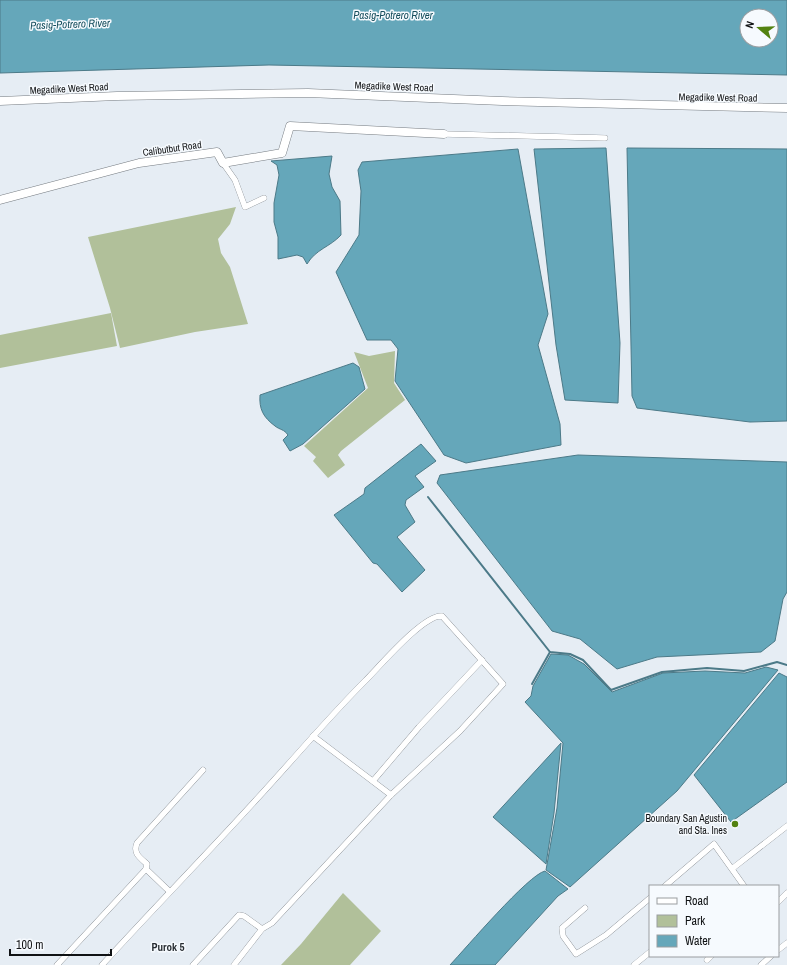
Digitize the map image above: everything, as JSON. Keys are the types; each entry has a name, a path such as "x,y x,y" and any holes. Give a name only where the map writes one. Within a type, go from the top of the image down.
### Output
{"street":[{"name":"Megadike West Road","path":"0,101 117,96 308,93 502,101 787,108"},
{"path":"264,198 245,207 235,180 223,163 282,153 290,126 444,134 605,138"},
{"name":"Calibutbut Road","path":"0,200 139,163 217,152 223,163"},
{"path":"102,965 169,891 256,801 313,736 422,623 438,615 442,616 503,684 460,731 391,795 272,923 262,929 234,965"},
{"path":"373,781 419,727 482,660"},
{"path":"313,736 391,795"},
{"path":"57,965 146,870 146,864 137,855 135,848 137,843 203,770"},
{"path":"733,868 787,826"},
{"path":"666,885 714,844 733,868 741,885"},
{"path":"146,870 169,891"},
{"path":"585,908 562,928 564,936 576,954 606,935 649,899"},
{"path":"193,965 239,915 244,916 262,929"},
{"path":"779,949 787,943"},
{"path":"634,965 649,953"},
{"path":"760,965 770,957"}],"green space":[{"path":"236,207 230,224 218,239 221,253 230,267 248,324 195,332 120,348 110,308 88,237"},
{"path":"111,313 117,346 0,368 0,335"},
{"path":"395,351 394,383 405,400 341,451 338,455 345,465 328,478 313,461 316,457 304,446 368,388 354,352 369,356"},
{"path":"343,893 381,931 350,965 281,965 301,944"}],"water":[{"name":"Pasig-Potrero River","path":"0,0 787,0 787,75 269,65 0,73"},
{"path":"606,148 620,343 618,403 565,400 556,345 534,149"},
{"path":"627,148 787,149 787,421 750,422 637,408 632,396"},
{"path":"518,149 548,314 538,345 560,424 561,445 466,463 444,455 395,381 398,349 391,340 367,340 336,272 359,235 361,191 358,170 362,162"},
{"path":"332,156 329,174 332,187 340,201 341,235 319,251 307,264 303,257 297,255 278,259 278,237 274,222 274,203 279,175 277,165 271,161"},
{"path":"353,363 359,367 365,389 303,444 290,451 283,440 288,435 271,423 265,416 261,409 260,395"},
{"path":"421,444 436,461 415,476 424,487 406,500 405,505 415,522 397,537 425,570 402,592 377,564 373,563 334,515 364,494 365,488"},
{"path":"578,455 787,462 787,592 783,599 775,641 761,652 657,657 617,669 580,639 552,631 437,483 440,475"},
{"path":"551,654 568,655 584,664 612,692 663,673 705,671 745,673 766,667 778,670 677,791 570,887 546,870 557,808 563,743 525,702 531,696 533,686"},
{"path":"779,673 787,677 787,782 731,822 694,775"},
{"path":"561,743 554,813 546,864 493,817"},
{"path":"545,871 568,889 558,896 495,965 450,965 525,885 537,875"}],"waterway":[{"path":"428,497 550,652 570,654 583,660 611,690 662,672 707,668 744,671 777,662 787,665"},
{"path":"532,684 550,652"}],"place":[{"name":"Boundary San Agustin and Sta. Ines","path":"735,824"}],"district":[{"name":"Purok 5","path":"168,947"}]}
